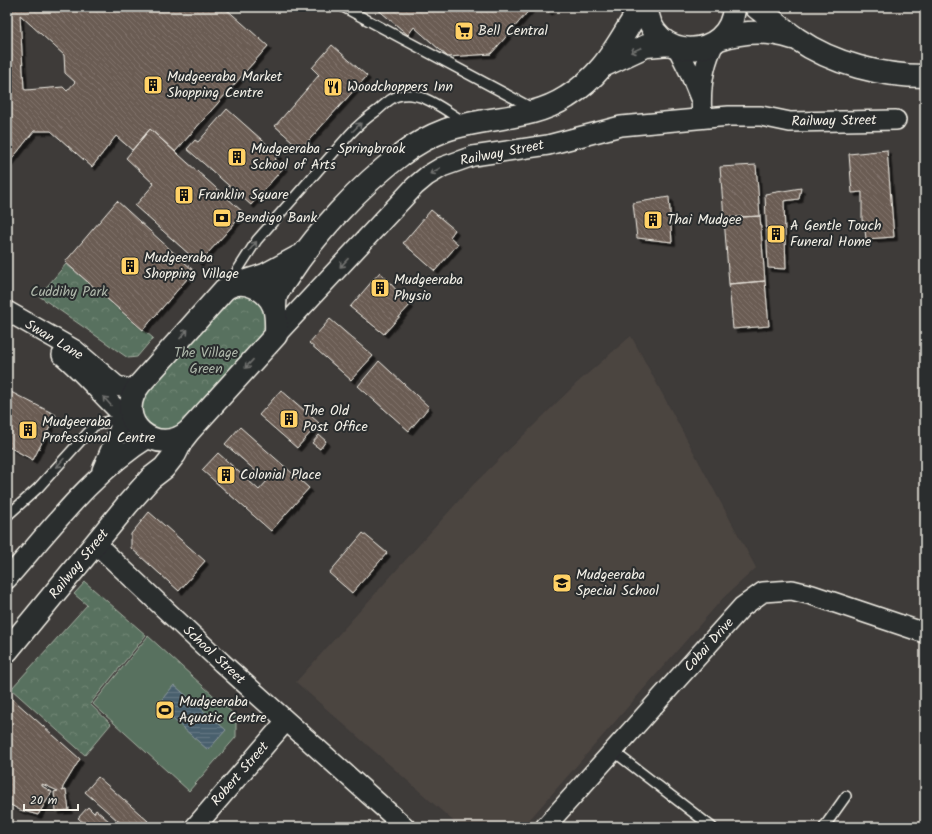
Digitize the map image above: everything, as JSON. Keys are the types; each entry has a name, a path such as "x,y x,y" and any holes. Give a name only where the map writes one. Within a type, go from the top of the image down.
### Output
{"street":[{"path":"276,335 275,311 277,294 302,255 356,195 396,158 409,148 440,132 469,124 519,116 539,110 573,94 592,79 605,65 640,7"},
{"path":"647,7 654,30 674,46 701,99"},
{"path":"702,118 701,99 708,60 717,40 729,26 734,7"},
{"path":"756,7 798,40"},
{"path":"605,65 646,46 655,44 688,49 700,48 734,34 755,32 773,33 798,40 853,65 885,73 925,76"},
{"name":"Railway Street","path":"7,651 151,478 162,471 171,460 189,431 415,186 427,176 449,164 473,156 534,148 621,126 702,118 761,116 790,122 896,120"},
{"path":"98,477 137,418 232,286 266,275 302,255"},
{"path":"232,286 251,285 264,293 271,301 275,311"},
{"name":"Swan Lane","path":"7,311 75,350 117,386 129,389 137,418"},
{"path":"29,324 78,369 137,418 154,458 151,478"},
{"path":"7,579 98,477 130,450 137,418"},
{"name":"Railway Street","path":"137,418 172,441 178,439 189,431"},
{"name":"School Street","path":"96,544 286,721 405,827"},
{"name":"Cobai Drive","path":"545,827 748,601 763,592 792,590 812,595 925,632"},
{"name":"Robert Street","path":"195,827 286,721"}],"lane":[{"path":"343,7 496,90 539,110"},
{"path":"232,286 247,253 257,240 359,124 390,100 400,96 415,96 443,108 469,124"},
{"path":"7,516 38,488 94,426 109,421 137,418"},
{"path":"613,751 712,827"},
{"path":"824,827 846,796"}],"shaded area":[{"name":"Mudgeeraba Special School","path":"631,336 756,568 723,598 523,827 460,827 296,682 473,485 577,383"}],"green space":[{"name":"Cuddihy Park","path":"66,264 153,338 137,357 128,358 39,296"},
{"name":"The Village Green","path":"244,295 255,300 262,307 267,329 187,425 168,432 150,423 143,415 141,403 142,395 228,296"},
{"path":"85,582 146,635 90,704 111,724 85,755 11,689 87,605 74,594"},
{"name":"Mudgeeraba Aquatic Centre","path":"148,636 236,716 236,737 189,791 93,704"}],"water":[{"path":"174,685 226,730 208,750 157,705"}],"building":[{"name":"Mudgeeraba Market Shopping Centre","path":"7,7 85,7 88,10 91,7 224,7 268,46 175,152 150,129 132,150 116,136 92,167 51,131 34,131 8,164","holes":["20,15 64,55 65,73 75,82 67,91 63,87 24,89"]},
{"name":"Bell Central","path":"375,7 532,7 491,54 448,57 414,27 408,35"},
{"name":"Bell Central","path":"543,7 553,7 549,12"},
{"name":"Woodchoppers Inn","path":"332,45 367,76 301,149 275,126 319,75 312,68"},
{"name":"Mudgeeraba - Springbrook School of Arts","path":"227,109 279,155 275,159 284,167 251,205 187,149 195,140 198,142"},
{"name":"Franklin Square","path":"150,129 244,213 199,263 135,206 154,184 126,158"},
{"path":"887,150 894,237 866,239 864,221 862,221 862,192 852,193 849,154"},
{"path":"756,165 760,216 724,218 720,167"},
{"name":"A Gentle Touch Funeral Home","path":"801,188 799,199 784,201 786,269 768,268 765,194"},
{"name":"Thai Mudgee","path":"669,197 672,242 637,238 633,203"},
{"name":"Mudgeeraba Shopping Village","path":"117,201 194,271 143,330 65,262"},
{"path":"431,210 455,230 450,237 458,244 435,271 403,243"},
{"path":"760,216 765,281 729,284 724,218"},
{"name":"Mudgeeraba Physio","path":"380,272 410,305 384,334 350,307"},
{"path":"765,281 769,326 733,329 729,284"},
{"path":"330,319 373,356 351,380 309,343"},
{"path":"379,361 429,407 409,431 358,386"},
{"name":"Mudgeeraba Professional Centre","path":"7,390 56,415 33,460 7,446"},
{"name":"The Old Post Office","path":"281,390 319,423 297,448 259,415"},
{"name":"Colonial Place","path":"240,427 309,488 271,531 202,470 218,453 259,490 267,481 225,444"},
{"path":"319,435 326,441 320,449 312,443"},
{"path":"149,512 205,561 179,591 131,548 131,534"},
{"path":"363,533 387,553 352,593 329,573"},
{"path":"7,694 80,759 62,791 66,790 69,810 56,811 54,792 58,791 42,784 42,786 52,792 38,815 20,810 7,803"},
{"path":"98,777 148,821 143,827 125,827 85,792"},
{"path":"88,807 94,813 96,810 116,827 88,827 78,818"}],"place":[{"name":"Bell Central","path":"464,31"},
{"name":"Mudgeeraba Market Shopping Centre","path":"153,85"},
{"name":"Woodchoppers Inn","path":"333,87"},
{"name":"Mudgeeraba - Springbrook School of Arts","path":"237,157"},
{"name":"Franklin Square","path":"184,195"},
{"name":"Bendigo Bank","path":"222,218"},
{"name":"Thai Mudgee","path":"653,220"},
{"name":"A Gentle Touch Funeral Home","path":"776,234"},
{"name":"Mudgeeraba Shopping Village","path":"130,266"},
{"name":"Mudgeeraba Physio","path":"380,288"},
{"name":"The Old Post Office","path":"289,419"},
{"name":"Mudgeeraba Professional Centre","path":"28,430"},
{"name":"Colonial Place","path":"226,475"},
{"name":"Mudgeeraba Special School","path":"562,583"},
{"name":"Mudgeeraba Aquatic Centre","path":"165,710"}]}
